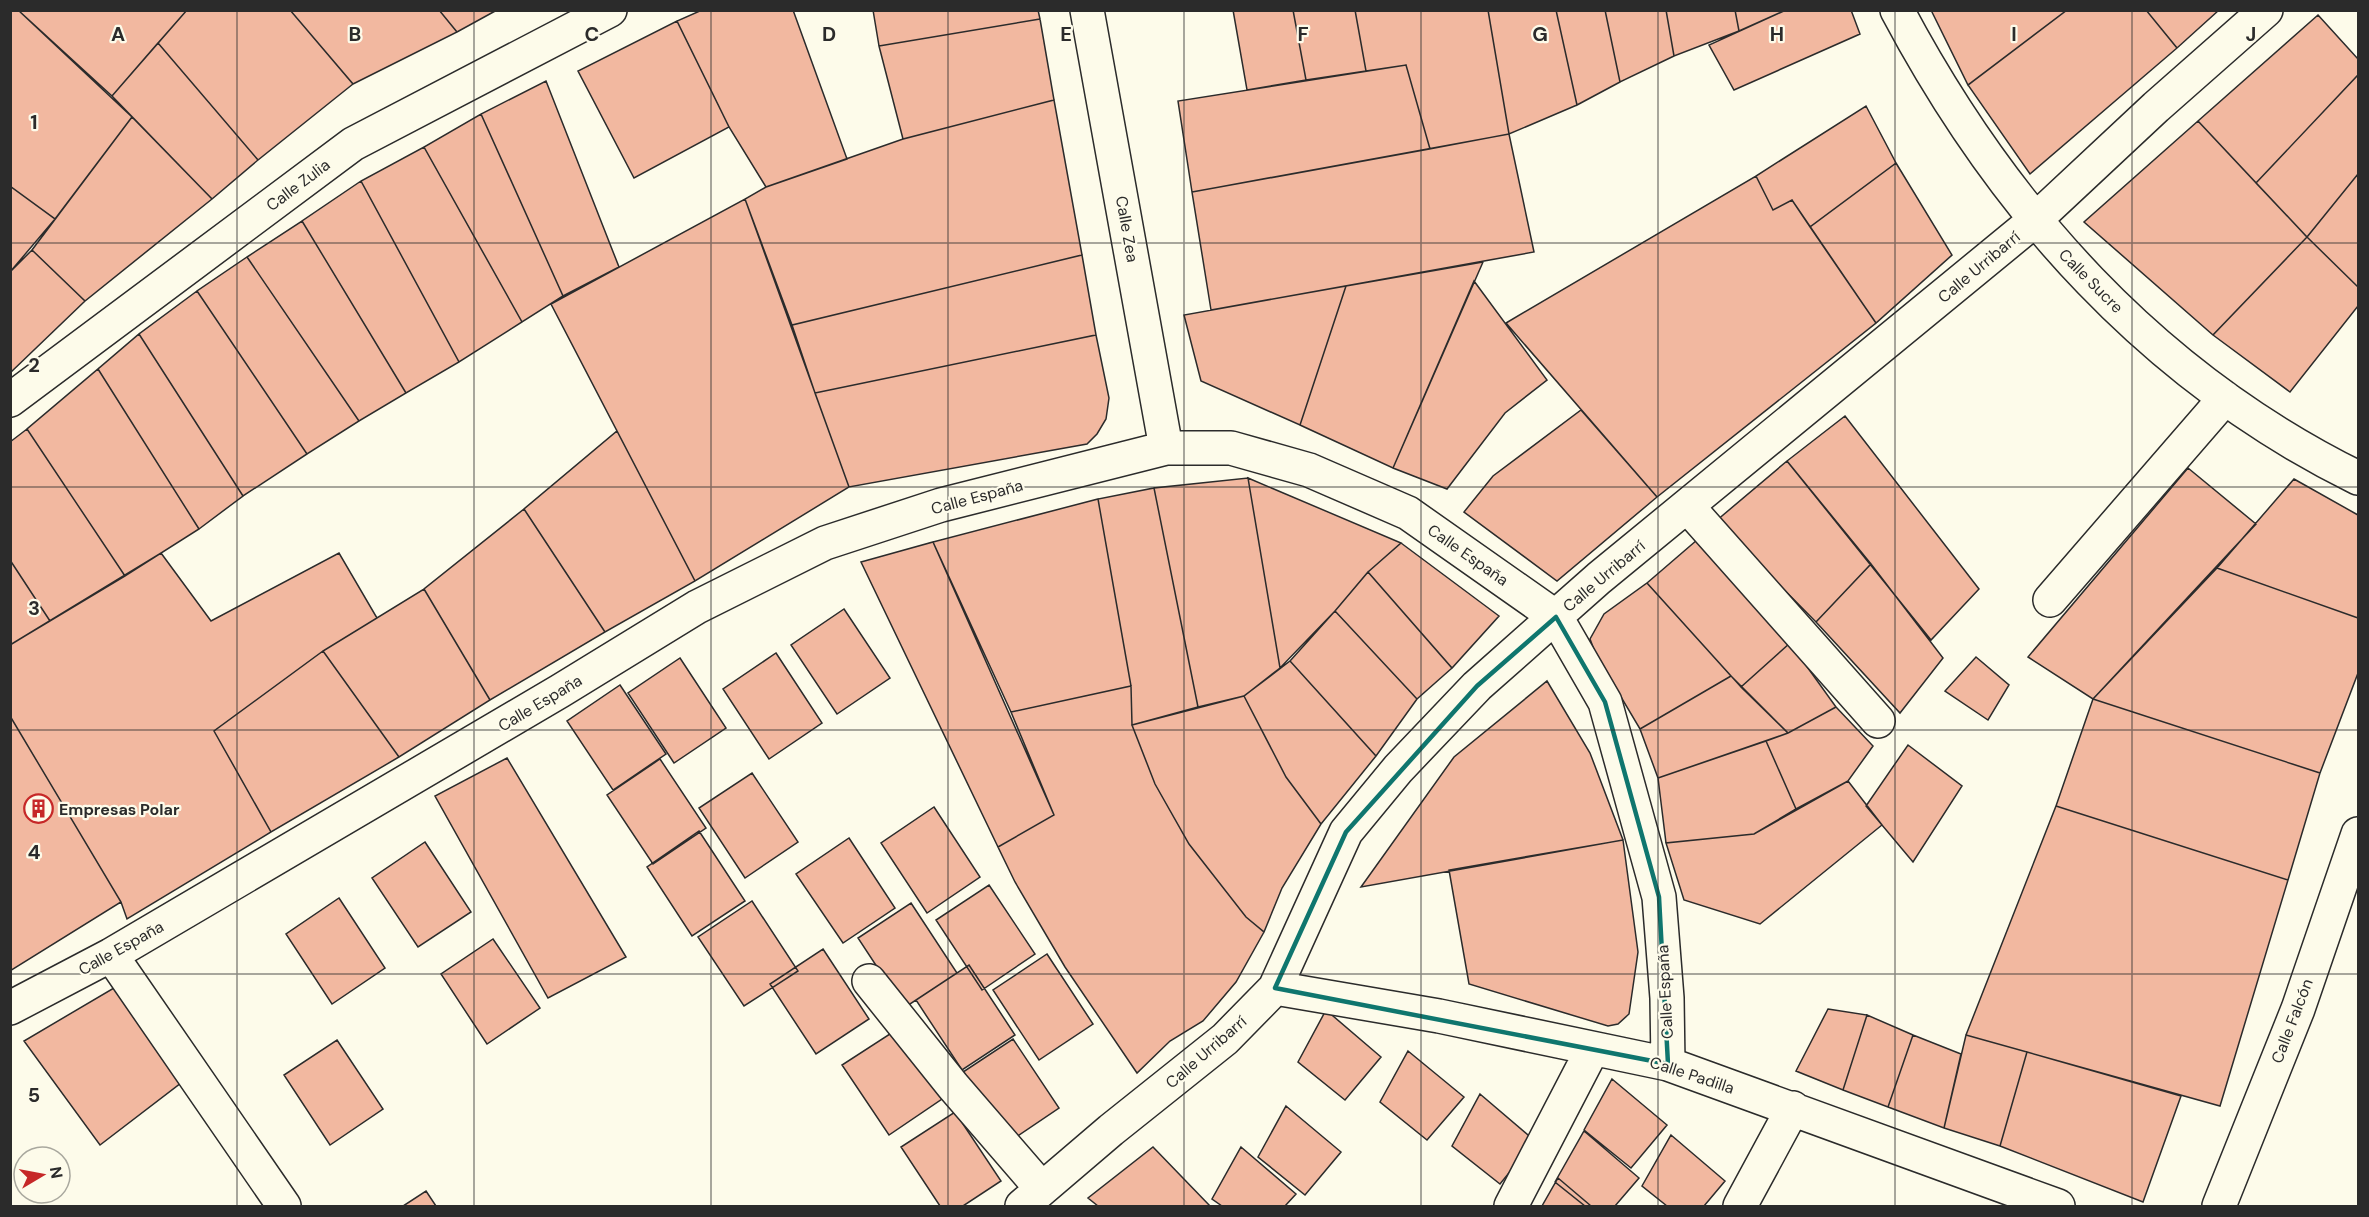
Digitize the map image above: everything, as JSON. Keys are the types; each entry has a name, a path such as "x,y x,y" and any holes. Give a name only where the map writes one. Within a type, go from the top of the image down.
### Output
{"street":[{"name":"Calle Zulia","path":"10,400 353,144 610,10"},
{"name":"Calle Zea","path":"1087,10 1166,448"},
{"name":"Calle Sucre","path":"1898,10 1930,73 1979,149 2034,221 2093,285 2157,344 2225,398 2283,436 2358,478"},
{"name":"Calle Urribarrí","path":"1032,1198 1226,1039 1275,988 1346,832 1398,769 1477,686 1599,578 2034,221 2156,107 2266,10"},
{"path":"2050,600 2225,398"},
{"name":"Calle España","path":"10,1008 111,955 560,691 697,607 825,543 942,505 1166,448 1231,448 1310,470 1408,513 1556,617 1605,702 1659,897 1668,1064"},
{"path":"1688,507 1878,721"},
{"name":"Calle Falcón","path":"2219,1206 2298,1009 2358,834"},
{"path":"111,955 284,1206"},
{"path":"869,981 953,1086 1032,1198"},
{"name":"Calle Padilla","path":"1275,988 1439,1016 1592,1050 1668,1064 2058,1206"},
{"path":"1510,1206 1592,1050"},
{"path":"1740,1206 1793,1108"}],"highlighted area":[{"path":"1556,617 1605,702 1659,897 1668,1064 1275,988 1346,832 1477,686"}],"building":[{"path":"10,10 18,10 132,117 55,219 10,186"},
{"path":"18,10 187,10 112,96"},
{"path":"187,10 290,10 353,84 258,160 158,43"},
{"path":"290,10 439,10 457,32 353,84"},
{"path":"439,10 497,10 457,32"},
{"path":"702,10 793,10 847,159 766,187 729,127 677,21"},
{"path":"873,10 1038,10 1040,19 879,46"},
{"path":"1233,10 1293,10 1306,80 1247,90"},
{"path":"1293,10 1355,10 1366,71 1306,80"},
{"path":"1355,10 1488,10 1509,134 1430,149 1406,65 1366,71"},
{"path":"1488,10 1556,10 1577,105 1509,134"},
{"path":"1556,10 1605,10 1620,82 1577,105"},
{"path":"1605,10 1666,10 1674,56 1620,82"},
{"path":"1666,10 1735,10 1739,31 1674,56"},
{"path":"1735,10 1786,10 1739,31"},
{"path":"1786,10 1851,10 1860,34 1734,90 1709,45"},
{"path":"1931,10 2067,10 1968,85"},
{"path":"2067,10 2146,10 2177,48 2030,174 1968,85"},
{"path":"2146,10 2219,10 2177,48"},
{"path":"2318,15 2358,59 2358,75 2256,183 2198,121"},
{"path":"1040,19 1054,100 903,139 879,46"},
{"path":"677,21 729,127 634,178 578,71"},
{"path":"158,43 258,160 212,199 112,96"},
{"path":"1406,65 1430,149 1192,192 1178,101"},
{"path":"2358,75 2358,174 2307,237 2256,183"},
{"path":"546,81 619,267 563,296 481,114"},
{"path":"1054,100 1082,255 792,325 745,199 766,187 903,139"},
{"path":"1866,106 1896,163 1810,227 1792,200 1773,210 1756,176"},
{"path":"481,114 563,296 522,322 424,147"},
{"path":"132,117 212,199 85,301 32,250"},
{"path":"2198,121 2307,237 2213,335 2084,222"},
{"path":"1509,134 1534,252 1211,310 1192,192"},
{"path":"424,147 522,322 459,362 361,181"},
{"path":"1896,163 1952,255 1876,323 1810,227"},
{"path":"2358,174 2358,287 2307,237"},
{"path":"1756,176 1773,210 1792,200 1876,323 1657,497 1506,323"},
{"path":"361,181 459,362 406,393 302,221"},
{"path":"10,186 55,219 10,272"},
{"path":"745,199 849,487 695,581 551,304"},
{"path":"302,221 406,393 359,421 247,257"},
{"path":"2307,237 2358,287 2358,306 2290,392 2213,335"},
{"path":"32,250 85,301 10,373 10,272"},
{"path":"1082,255 1096,335 815,393 792,325"},
{"path":"247,257 359,421 307,454 197,291"},
{"path":"1483,262 1393,468 1300,425 1346,286"},
{"path":"1474,281 1547,380 1505,413 1447,489 1393,468"},
{"path":"1346,286 1300,425 1201,381 1184,315"},
{"path":"197,291 307,454 243,496 139,334"},
{"path":"139,334 243,496 199,529 98,369"},
{"path":"1096,335 1109,398 1106,419 1097,434 1087,444 849,487 815,393"},
{"path":"98,369 199,529 125,576 27,429"},
{"path":"1581,410 1657,497 1557,581 1464,512 1493,476"},
{"path":"1845,416 1979,589 1931,640 1787,461"},
{"path":"27,429 125,576 50,621 10,560 10,442"},
{"path":"617,431 695,581 605,632 524,509"},
{"path":"1787,461 1871,564 1816,622 1716,521"},
{"path":"2188,468 2256,524 2093,699 2028,657"},
{"path":"1248,478 1280,668 1244,696 1198,707 1154,488"},
{"path":"1248,478 1401,543 1368,572 1335,611 1280,668"},
{"path":"2294,479 2358,515 2358,618 2217,568"},
{"path":"1154,488 1198,707 1132,725 1131,686 1098,499"},
{"path":"1098,499 1131,686 1011,712 933,542"},
{"path":"524,509 605,632 490,700 424,589"},
{"path":"1697,540 1790,643 1741,687 1647,583"},
{"path":"933,542 1054,815 998,847 861,562"},
{"path":"1401,543 1499,616 1452,668 1368,572"},
{"path":"161,553 211,621 339,553 377,618 323,651 214,731 271,832 127,919 121,902 10,716 10,645"},
{"path":"10,560 50,621 10,645"},
{"path":"1871,564 1943,658 1900,713 1816,622"},
{"path":"2217,568 2358,618 2358,673 2320,773 2093,699"},
{"path":"1368,572 1452,668 1417,699 1335,611"},
{"path":"1647,583 1731,676 1640,729 1596,655 1590,639 1604,614"},
{"path":"424,589 490,700 399,757 323,651"},
{"path":"844,609 890,678 837,714 791,645"},
{"path":"1335,611 1417,699 1376,756 1290,661"},
{"path":"1790,643 1836,707 1788,733 1741,687"},
{"path":"323,651 399,757 271,832 214,731"},
{"path":"776,653 822,723 769,759 723,689"},
{"path":"1976,657 2009,685 1988,720 1945,691"},
{"path":"680,658 726,728 674,763 628,693"},
{"path":"1290,661 1376,756 1321,824 1286,777 1244,696"},
{"path":"1731,676 1788,733 1658,778 1640,729"},
{"path":"1547,681 1590,753 1623,840 1361,887 1454,757"},
{"path":"620,685 666,754 613,790 567,721"},
{"path":"1131,686 1132,725 1155,784 1189,844 1246,917 1264,932 1236,982 1203,1021 1170,1041 1137,1073 1065,967 1015,882 998,847 1054,815 1011,712"},
{"path":"1244,696 1286,777 1321,824 1282,888 1264,932 1246,917 1189,844 1155,784 1132,725"},
{"path":"2093,699 2320,773 2288,880 2056,806"},
{"path":"1836,707 1873,746 1848,781 1796,809 1766,741 1788,733"},
{"name":"Empresas Polar","path":"10,716 121,902 10,971"},
{"path":"1766,741 1796,809 1754,834 1666,843 1658,778"},
{"path":"1908,745 1962,786 1913,862 1866,806"},
{"path":"507,758 626,957 548,998 435,796"},
{"path":"660,759 706,828 653,864 607,795"},
{"path":"752,773 798,842 745,878 699,808"},
{"path":"1848,781 1882,825 1760,924 1684,900 1666,843 1754,834"},
{"path":"2056,806 2288,880 2220,1106 1966,1035"},
{"path":"934,807 980,877 927,913 881,843"},
{"path":"699,831 745,901 692,936 647,867"},
{"path":"849,838 895,908 843,943 796,874"},
{"path":"1623,840 1638,952 1629,1014 1618,1024 1608,1026 1469,984 1449,870"},
{"path":"425,842 471,912 418,947 372,878"},
{"path":"989,885 1035,954 982,990 936,920"},
{"path":"339,898 385,968 332,1004 286,934"},
{"path":"752,901 798,971 744,1006 698,937"},
{"path":"911,903 957,973 904,1008 858,938"},
{"path":"493,939 540,1008 487,1044 441,974"},
{"path":"823,949 869,1019 816,1054 770,984"},
{"path":"1047,954 1093,1024 1039,1060 993,990"},
{"path":"969,965 1015,1035 962,1070 916,1000"},
{"path":"119,985 190,1076 100,1145 24,1041"},
{"path":"1828,1009 1867,1015 1843,1090 1796,1071"},
{"path":"1326,1010 1381,1057 1345,1100 1298,1062"},
{"path":"1867,1015 1913,1035 1888,1107 1843,1090"},
{"path":"896,1030 942,1099 889,1135 842,1065"},
{"path":"1913,1035 1961,1054 1944,1128 1888,1107"},
{"path":"1966,1035 2027,1052 2000,1146 1944,1128"},
{"path":"1013,1039 1059,1108 1006,1144 960,1074"},
{"path":"337,1040 383,1109 330,1145 284,1075"},
{"path":"1408,1051 1464,1097 1427,1140 1380,1102"},
{"path":"2027,1052 2181,1096 2143,1202 2000,1146"},
{"path":"1612,1079 1667,1125 1631,1168 1584,1130"},
{"path":"1480,1094 1535,1141 1500,1184 1452,1146"},
{"path":"1286,1106 1341,1152 1305,1195 1258,1157"},
{"path":"955,1112 1001,1181 963,1206 940,1206 901,1147"},
{"path":"1584,1131 1639,1178 1615,1206 1585,1206 1555,1182"},
{"path":"1671,1135 1725,1181 1704,1206 1667,1206 1642,1186"},
{"path":"1153,1147 1210,1206 1098,1206 1088,1198"},
{"path":"1241,1147 1296,1194 1285,1206 1222,1206 1212,1199"},
{"path":"1558,1178 1591,1206 1542,1206"},
{"path":"426,1191 436,1206 403,1206"}],"place":[{"name":"Empresas Polar","path":"38,809"}]}
